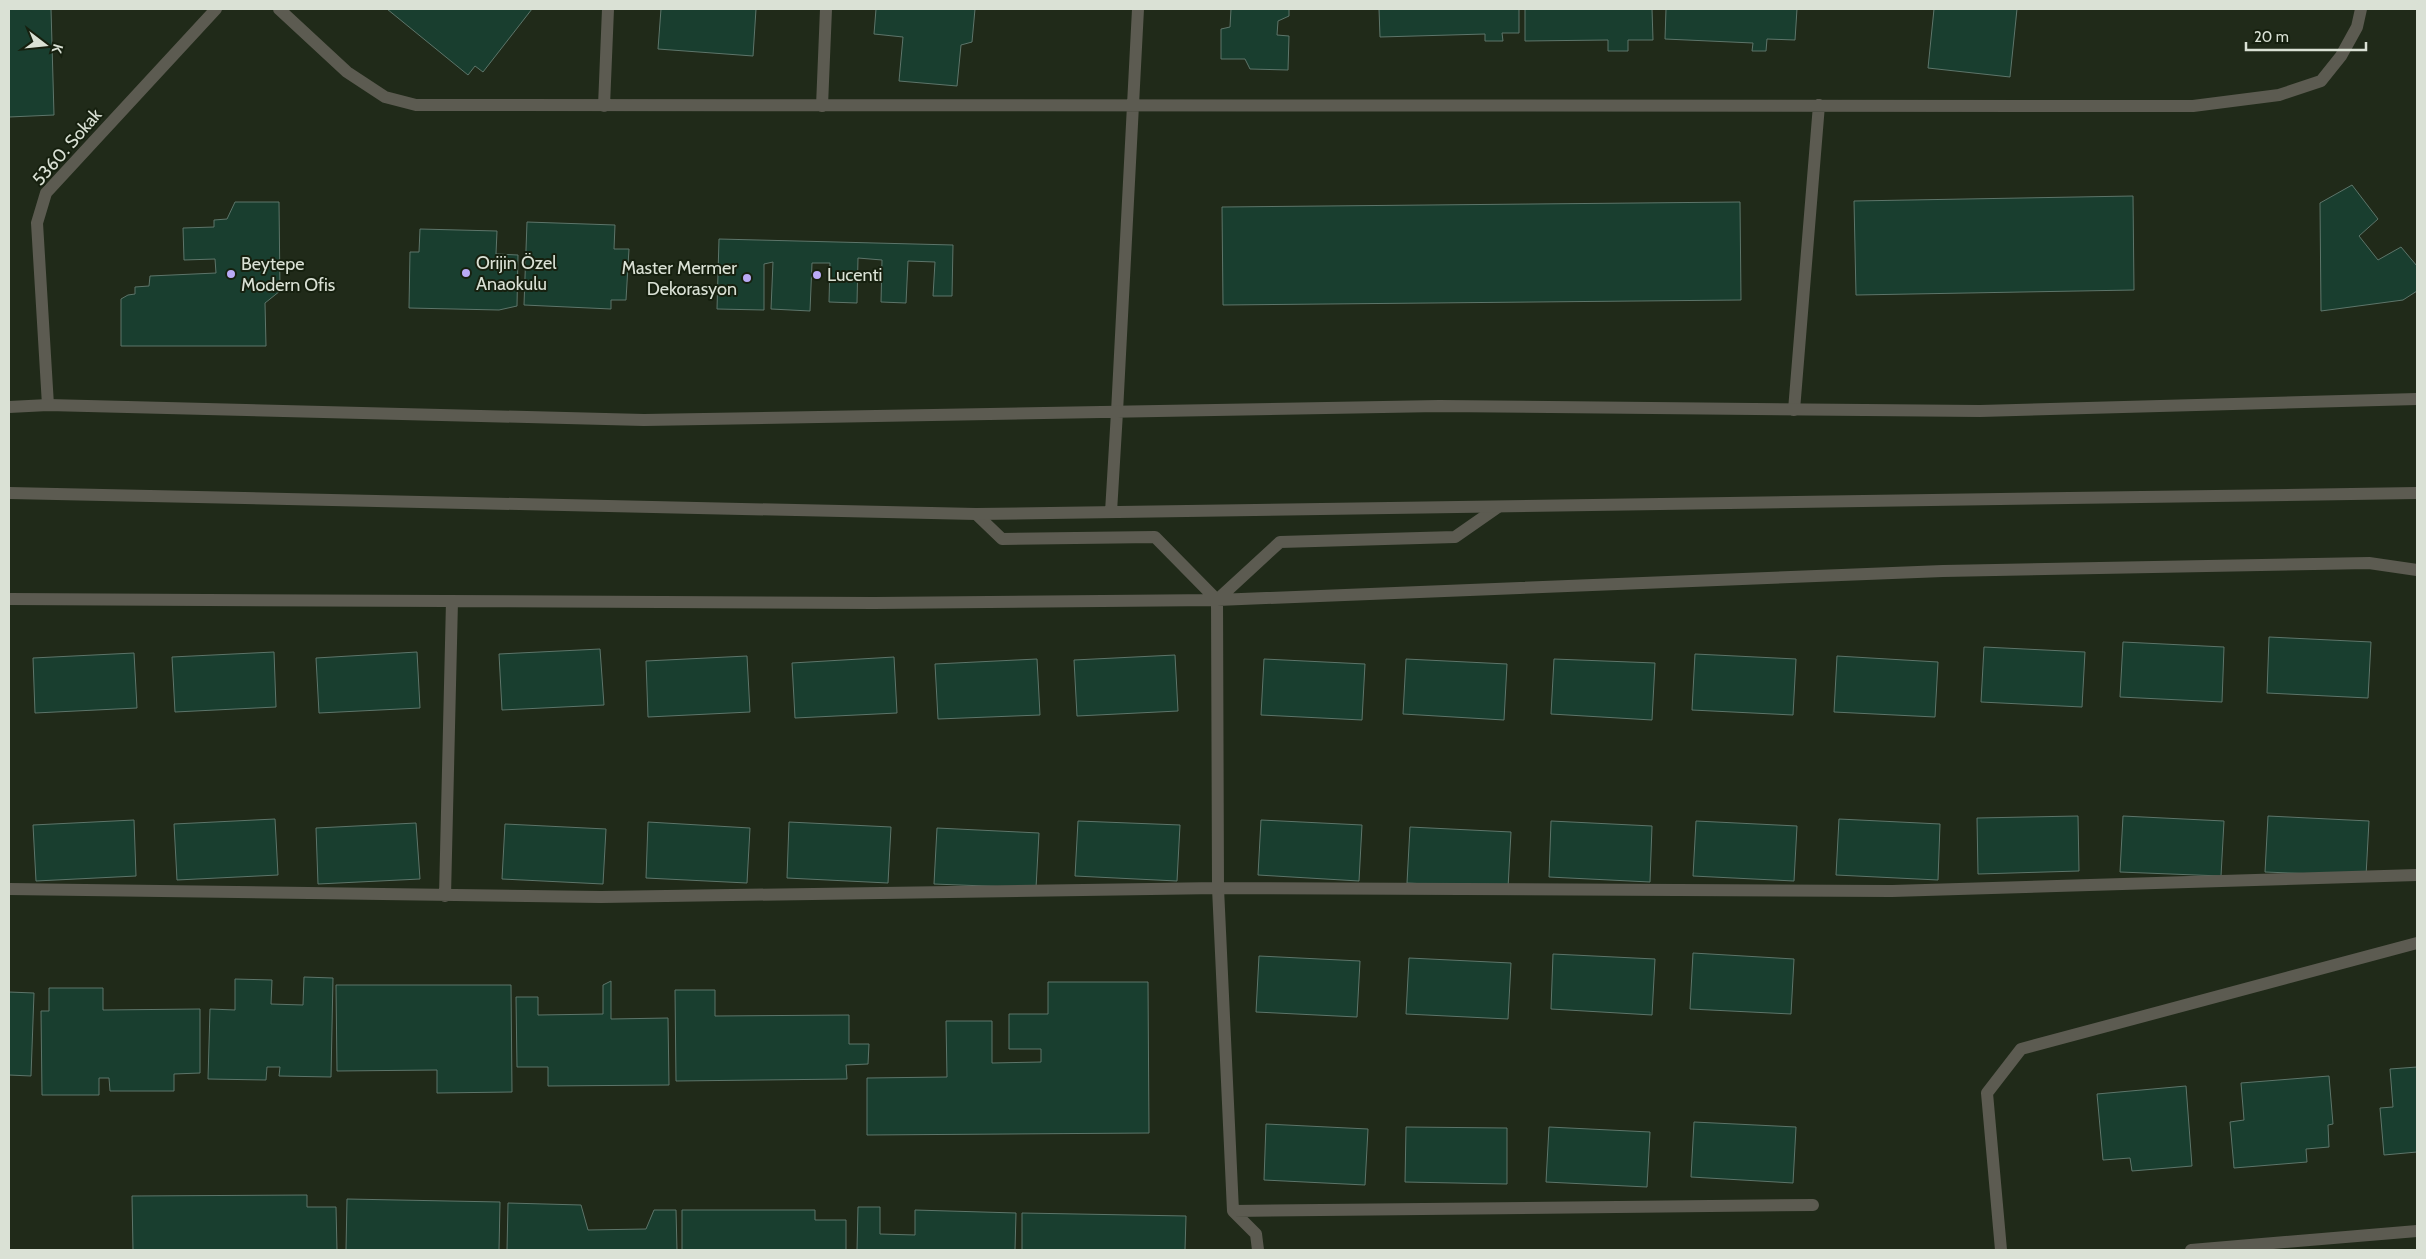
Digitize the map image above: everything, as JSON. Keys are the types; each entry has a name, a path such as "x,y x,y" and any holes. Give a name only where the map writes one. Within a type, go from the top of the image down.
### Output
{"street":[{"name":"5360. Sokak","path":"48,405 37,223 46,193 216,9"},
{"path":"279,9 347,72 385,96 416,106 2193,106 2279,95 2321,80 2341,56 2357,27 2361,9"},
{"path":"604,106 608,9"},
{"path":"822,106 826,9"},
{"path":"1111,512 1138,9"},
{"path":"1794,410 1820,105"},
{"path":"9,407 48,405 644,420 1439,406 1980,411 2417,399"},
{"path":"9,492 976,514 2417,493"},
{"path":"1218,600 1280,542 1455,537 1498,507"},
{"path":"976,514 1002,539 1155,537 1218,600 1218,888 1232,1211 1256,1234 1258,1250"},
{"path":"9,599 874,603 1218,600 1953,571 2369,564 2417,570"},
{"path":"445,896 452,601"},
{"path":"9,889 602,897 1218,888 1892,891 2417,875"},
{"path":"2001,1250 1987,1094 2022,1049 2417,943"},
{"path":"1232,1211 1812,1205"},
{"path":"2190,1250 2417,1231"}],"building":[{"path":"9,9 51,9 54,115 9,117"},
{"path":"387,9 532,9 483,72 475,66 468,75"},
{"path":"661,9 756,9 753,56 658,49"},
{"path":"876,9 975,9 972,42 961,45 957,86 899,81 903,37 874,34"},
{"path":"1231,9 1289,9 1289,16 1278,21 1277,35 1289,36 1288,70 1250,69 1245,59 1221,59 1221,29 1230,27"},
{"path":"1379,9 1519,9 1519,33 1502,33 1503,41 1485,41 1485,34 1380,37"},
{"path":"1525,9 1652,9 1653,40 1628,40 1628,51 1608,51 1608,40 1525,41"},
{"path":"1666,9 1797,9 1795,40 1767,39 1766,51 1752,51 1753,43 1665,39"},
{"path":"1934,9 2017,9 2010,77 1928,68"},
{"path":"2352,185 2378,219 2359,236 2378,260 2401,247 2417,266 2417,291 2403,300 2321,311 2320,203"},
{"path":"2133,196 2134,290 1856,295 1854,201"},
{"name":"Beytepe Modern Ofis","path":"235,202 279,202 280,291 265,303 266,346 121,346 121,299 135,294 135,287 149,286 150,276 216,273 215,259 184,260 183,228 214,227 214,220 227,219"},
{"path":"1740,202 1741,300 1223,305 1222,207"},
{"path":"527,222 615,225 614,249 629,249 626,300 611,300 611,309 524,305"},
{"path":"420,229 497,231 496,254 518,255 517,306 499,310 409,308 410,252 419,252"},
{"path":"719,239 953,245 952,296 933,296 935,262 908,261 906,303 881,302 882,260 858,258 857,303 829,302 830,263 812,263 810,311 771,309 773,262 764,264 764,310 717,309"},
{"path":"2269,637 2371,642 2368,698 2267,693"},
{"path":"2123,642 2224,647 2222,702 2120,697"},
{"path":"1984,647 2085,652 2082,707 1981,702"},
{"path":"600,649 604,705 502,710 499,654"},
{"path":"274,652 276,707 175,712 172,657"},
{"path":"417,652 420,708 319,713 316,658"},
{"path":"134,653 137,708 35,713 33,658"},
{"path":"1695,654 1796,659 1793,715 1692,710"},
{"path":"1175,655 1178,711 1077,716 1074,660"},
{"path":"747,656 750,712 648,717 646,661"},
{"path":"1837,656 1938,662 1935,717 1834,712"},
{"path":"894,657 897,713 795,718 792,663"},
{"path":"1037,659 1040,715 938,719 935,664"},
{"path":"1264,659 1365,664 1362,720 1261,715"},
{"path":"1406,659 1507,664 1504,720 1403,714"},
{"path":"1554,659 1655,663 1652,720 1551,714"},
{"path":"2078,816 2079,871 1978,874 1977,818"},
{"path":"2123,816 2224,821 2221,876 2120,872"},
{"path":"2268,816 2369,821 2366,876 2265,872"},
{"path":"275,819 278,875 177,880 174,824"},
{"path":"1839,819 1940,824 1938,880 1836,875"},
{"path":"134,820 136,876 36,881 33,825"},
{"path":"1261,820 1362,825 1359,881 1258,875"},
{"path":"1078,821 1180,825 1177,881 1075,876"},
{"path":"1551,821 1652,826 1650,882 1549,877"},
{"path":"1696,821 1797,826 1794,881 1693,876"},
{"path":"648,822 750,828 747,883 646,878"},
{"path":"789,822 891,827 888,883 787,878"},
{"path":"416,823 420,879 318,884 316,828"},
{"path":"505,824 606,829 603,884 502,879"},
{"path":"1410,827 1511,832 1508,888 1407,883"},
{"path":"937,828 1039,833 1036,888 934,884"},
{"path":"1693,953 1794,959 1791,1014 1690,1009"},
{"path":"1553,954 1655,959 1652,1015 1551,1009"},
{"path":"1259,956 1360,961 1357,1017 1256,1012"},
{"path":"1409,958 1511,963 1508,1019 1406,1014"},
{"path":"304,977 333,978 331,1077 279,1076 280,1067 267,1067 266,1080 208,1079 210,1009 235,1010 235,979 272,980 271,1004 303,1005"},
{"path":"611,981 611,1019 668,1018 669,1085 548,1086 548,1067 517,1067 516,997 538,997 538,1015 603,1014 603,985"},
{"path":"1048,982 1148,982 1149,1133 867,1135 867,1078 947,1077 946,1021 992,1021 992,1063 1041,1062 1041,1049 1009,1049 1009,1014 1048,1014"},
{"path":"336,985 511,985 512,1092 437,1093 437,1070 337,1071"},
{"path":"49,988 103,988 103,1010 200,1009 200,1073 174,1074 174,1091 110,1091 109,1078 99,1078 99,1095 42,1095 41,1011 49,1011"},
{"path":"675,990 715,990 715,1016 849,1015 849,1044 869,1044 868,1064 846,1065 847,1079 676,1081"},
{"path":"9,992 34,993 31,1076 9,1075"},
{"path":"2417,1067 2417,1152 2384,1155 2380,1108 2393,1107 2390,1069"},
{"path":"2329,1076 2333,1124 2328,1125 2329,1147 2306,1149 2307,1162 2234,1168 2230,1122 2244,1120 2241,1083"},
{"path":"2186,1086 2192,1166 2132,1171 2130,1158 2103,1160 2097,1094"},
{"path":"1694,1122 1796,1127 1793,1183 1691,1177"},
{"path":"1266,1124 1368,1129 1365,1185 1264,1180"},
{"path":"1406,1127 1507,1128 1507,1184 1405,1182"},
{"path":"1549,1127 1650,1132 1647,1187 1546,1182"},
{"path":"307,1195 307,1207 336,1207 337,1250 133,1250 132,1196"},
{"path":"347,1199 500,1202 499,1250 346,1250"},
{"path":"508,1203 581,1205 588,1230 646,1229 654,1210 676,1210 677,1250 507,1250"},
{"path":"858,1207 880,1207 880,1234 915,1235 915,1210 1016,1213 1015,1250 857,1250"},
{"path":"682,1210 815,1210 815,1220 846,1220 846,1250 682,1250"},
{"path":"1022,1213 1186,1216 1185,1250 1022,1250"}],"place":[{"name":"Orijin Özel Anaokulu","path":"466,273"},
{"name":"Beytepe Modern Ofis","path":"231,274"},
{"name":"Lucenti","path":"817,275"},
{"name":"Master Mermer Dekorasyon","path":"747,278"}]}
